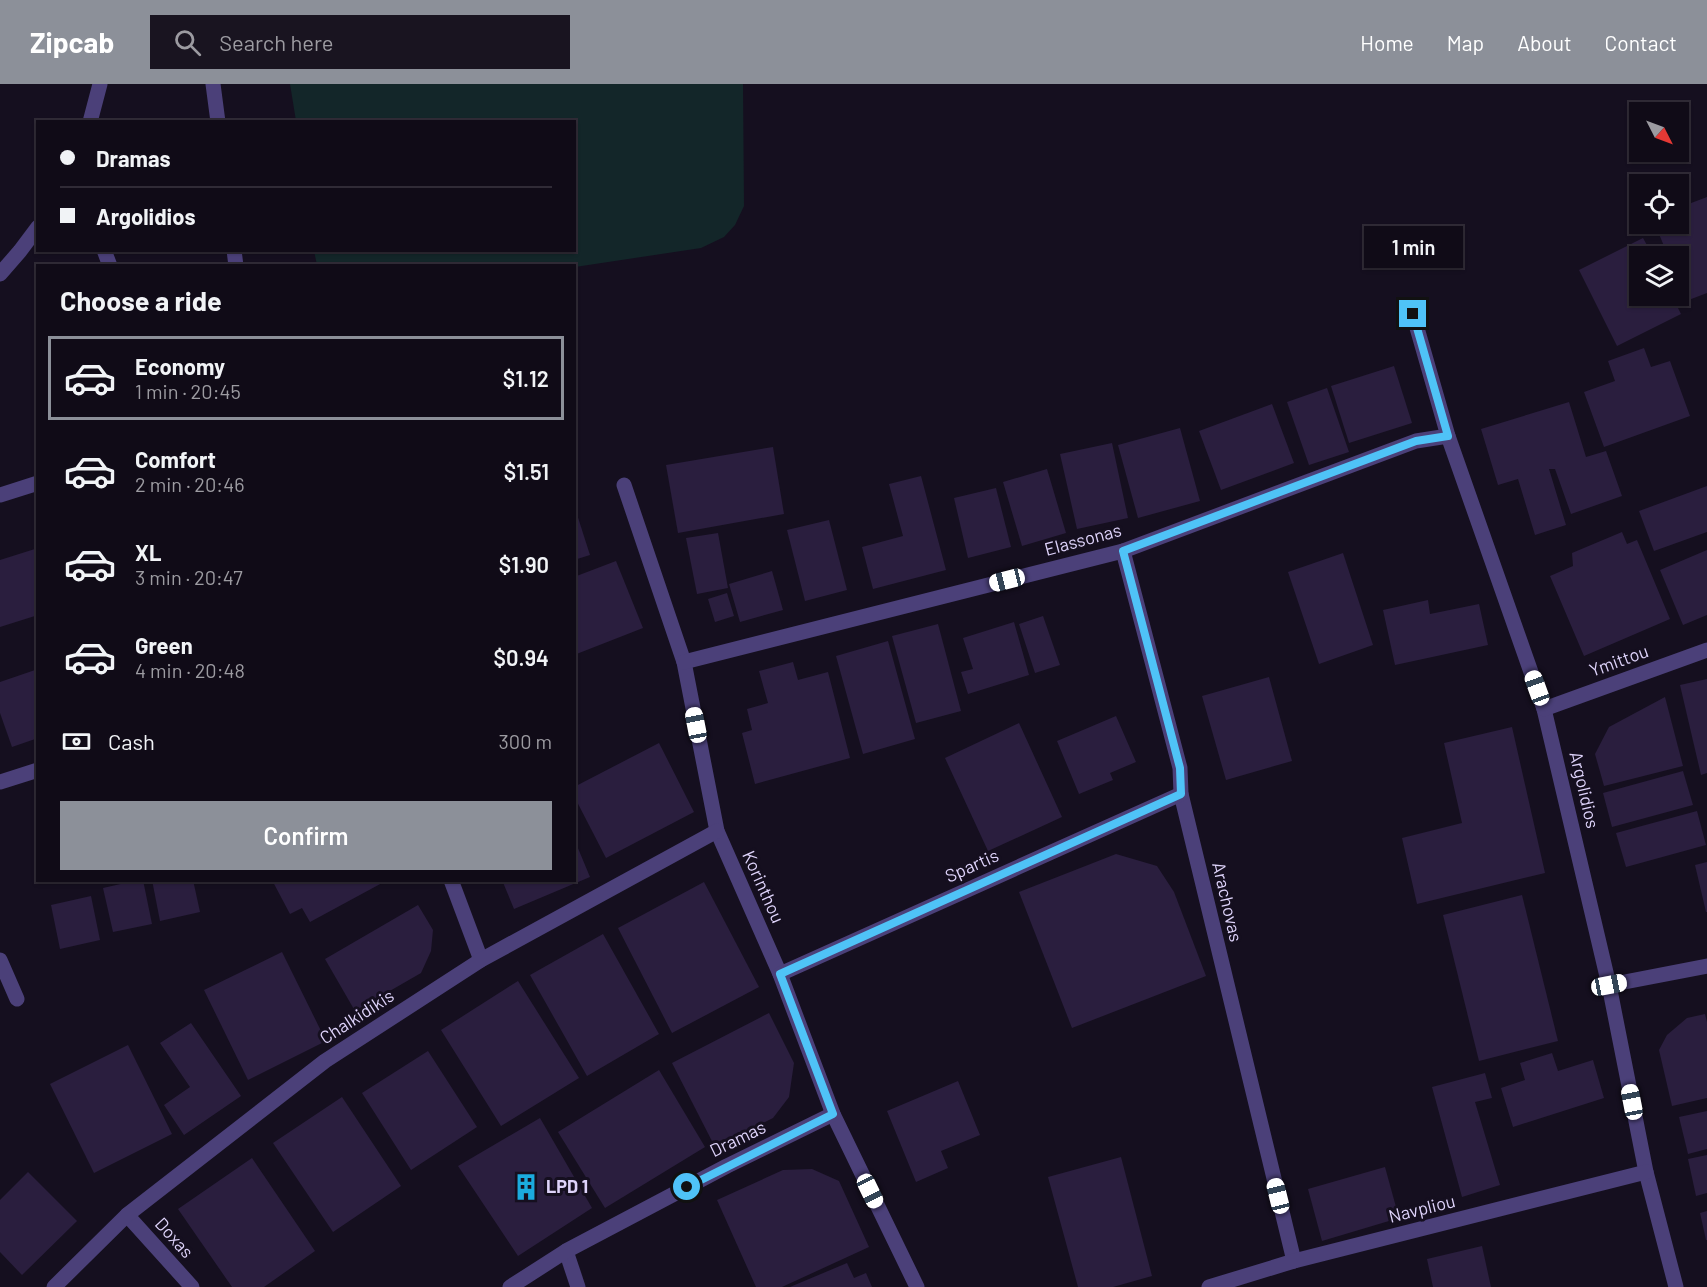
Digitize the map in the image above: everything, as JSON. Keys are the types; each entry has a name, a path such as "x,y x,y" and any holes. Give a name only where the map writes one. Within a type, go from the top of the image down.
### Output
{"street":[{"path":"91,120 100,84"},
{"path":"213,84 218,120"},
{"path":"0,274 36,230"},
{"name":"Argolidios","path":"1413,314 1448,436 1544,709 1609,985 1646,1172 1676,1287"},
{"name":"Elassonas","path":"684,662 1123,551 1416,441 1448,436"},
{"path":"0,495 36,484"},
{"name":"Korinthou","path":"624,485 684,662 717,831 780,974 833,1114 917,1287"},
{"name":"Arachovas","path":"1123,551 1180,768 1181,794 1294,1262"},
{"name":"Ymittou","path":"1544,709 1707,650"},
{"path":"0,782 36,771"},
{"name":"Spartis","path":"780,974 1181,794"},
{"name":"Chalkidikis","path":"54,1287 127,1215 325,1061 481,960 717,831"},
{"path":"451,882 481,960"},
{"path":"0,960 17,999"},
{"path":"1609,985 1707,966"},
{"name":"Dramas","path":"510,1287 567,1251 727,1166 833,1114"},
{"name":"Navpliou","path":"1209,1287 1294,1262 1646,1172"},
{"name":"Doxas","path":"127,1215 192,1287"},
{"path":"567,1251 578,1287"}],"green space":[{"path":"290,84 743,84 744,206 735,225 724,237 701,248 576,267 576,264 317,264 314,252 576,252 576,120 296,120"}],"building":[{"path":"1707,197 1707,293 1689,300 1689,246 1664,246 1659,234 1689,234 1689,204"},
{"path":"1643,238 1647,246 1629,246 1629,306 1677,306 1681,314 1617,346 1579,270"},
{"path":"1644,348 1651,367 1670,361 1690,416 1604,447 1584,392 1615,381 1608,361"},
{"path":"1394,366 1412,423 1349,443 1331,386"},
{"path":"1327,388 1349,452 1309,465 1287,402"},
{"path":"1569,402 1586,457 1606,451 1622,496 1571,514 1555,469 1549,469 1566,525 1535,535 1518,479 1498,485 1481,429"},
{"path":"1272,404 1294,463 1221,490 1199,431"},
{"path":"1180,428 1200,501 1138,518 1118,445"},
{"path":"1112,443 1128,518 1077,529 1060,454"},
{"path":"773,447 784,514 678,533 666,465"},
{"path":"1047,469 1066,533 1022,546 1003,482"},
{"path":"921,476 946,570 873,589 862,547 903,536 889,484"},
{"path":"1707,486 1707,532 1654,551 1639,511"},
{"path":"996,488 1011,547 968,558 954,498"},
{"path":"576,511 590,555 576,559"},
{"path":"829,520 847,590 805,601 787,530"},
{"path":"1622,532 1627,544 1637,540 1670,619 1584,656 1550,576 1573,566 1572,553"},
{"path":"718,533 728,588 697,594 686,538"},
{"path":"36,549 36,616 0,627 0,560"},
{"path":"1707,550 1707,615 1683,625 1660,570"},
{"path":"1343,553 1373,645 1319,664 1288,572"},
{"path":"616,561 643,628 576,654 576,576"},
{"path":"772,571 783,610 740,622 729,584"},
{"path":"727,593 734,616 715,622 708,599"},
{"path":"1428,600 1430,614 1479,604 1488,645 1395,665 1383,610"},
{"path":"1043,616 1060,665 1035,673 1019,624"},
{"path":"1014,622 1029,675 968,694 961,672 973,669 963,638"},
{"path":"938,624 961,711 916,723 892,636"},
{"path":"888,641 915,739 863,754 836,656"},
{"path":"793,662 798,680 828,672 850,758 755,784 742,733 752,730 747,709 768,703 759,671"},
{"path":"36,670 36,739 12,747 0,713 0,682"},
{"path":"1269,677 1292,761 1226,780 1202,696"},
{"path":"1707,679 1707,773 1701,775 1680,685"},
{"path":"1665,697 1683,766 1604,786 1595,754 1609,727"},
{"path":"1116,716 1136,762 1110,773 1113,780 1079,794 1057,741"},
{"path":"1019,723 1062,817 988,851 945,758"},
{"path":"1512,727 1545,873 1417,904 1402,838 1462,823 1444,743"},
{"path":"659,743 694,812 606,858 576,800 576,786"},
{"path":"1683,771 1693,805 1612,827 1603,793"},
{"path":"1697,811 1706,845 1626,867 1616,833"},
{"path":"576,843 590,877 514,909 503,882 576,882"},
{"path":"1116,854 1157,866 1174,892 1206,976 1072,1028 1019,892"},
{"path":"1707,862 1707,912 1706,912 1695,865"},
{"path":"129,882 143,882 152,924 113,932 103,888"},
{"path":"152,882 193,882 200,912 160,921"},
{"path":"273,882 382,883 310,922 302,908 290,914"},
{"path":"704,882 759,987 672,1033 618,928"},
{"path":"1522,895 1558,1041 1479,1061 1443,915"},
{"path":"91,896 100,940 60,949 51,905"},
{"path":"418,905 433,930 431,951 421,973 355,1011 325,959"},
{"path":"603,934 659,1034 587,1076 530,975"},
{"path":"282,952 326,1041 248,1080 204,990"},
{"path":"518,981 579,1078 501,1126 441,1030"},
{"path":"769,1013 794,1063 789,1097 773,1118 715,1147 672,1063"},
{"path":"1705,1014 1707,1022 1707,1098 1672,1106 1659,1050 1667,1035 1687,1018"},
{"path":"191,1023 241,1096 184,1135 164,1105 190,1087 160,1043"},
{"path":"128,1045 172,1134 94,1173 50,1084"},
{"path":"428,1051 477,1127 411,1170 362,1093"},
{"path":"1552,1053 1558,1071 1593,1060 1604,1098 1513,1127 1501,1088 1525,1080 1520,1063"},
{"path":"659,1070 705,1147 605,1208 558,1132"},
{"path":"1485,1073 1492,1098 1475,1102 1500,1185 1462,1197 1432,1087"},
{"path":"958,1081 980,1135 941,1151 948,1168 916,1182 887,1111"},
{"path":"342,1097 401,1186 333,1232 273,1143"},
{"path":"1707,1111 1707,1149 1688,1154 1679,1117"},
{"name":"LPD 1","path":"540,1118 592,1208 518,1256 458,1166"},
{"path":"1707,1155 1707,1193 1696,1196 1688,1159"},
{"path":"1121,1157 1152,1276 1113,1287 1078,1287 1048,1177"},
{"path":"252,1158 315,1251 264,1287 232,1287 178,1209"},
{"path":"1385,1167 1399,1218 1322,1241 1308,1189"},
{"path":"812,1169 839,1181 869,1247 782,1287 756,1287 717,1200 783,1170"},
{"path":"28,1172 77,1221 22,1275 0,1252 0,1200"},
{"path":"1707,1211 1707,1240 1706,1240 1700,1213"},
{"path":"1482,1246 1491,1287 1433,1287 1427,1259"},
{"path":"847,1263 854,1278 866,1273 872,1287 790,1287"}],"place":[{"name":"LPD 1","path":"526,1187"}],"route":[{"path":"687,1187 833,1114 780,974 1181,794 1180,768 1123,551 1416,441 1448,436 1413,314"}]}
